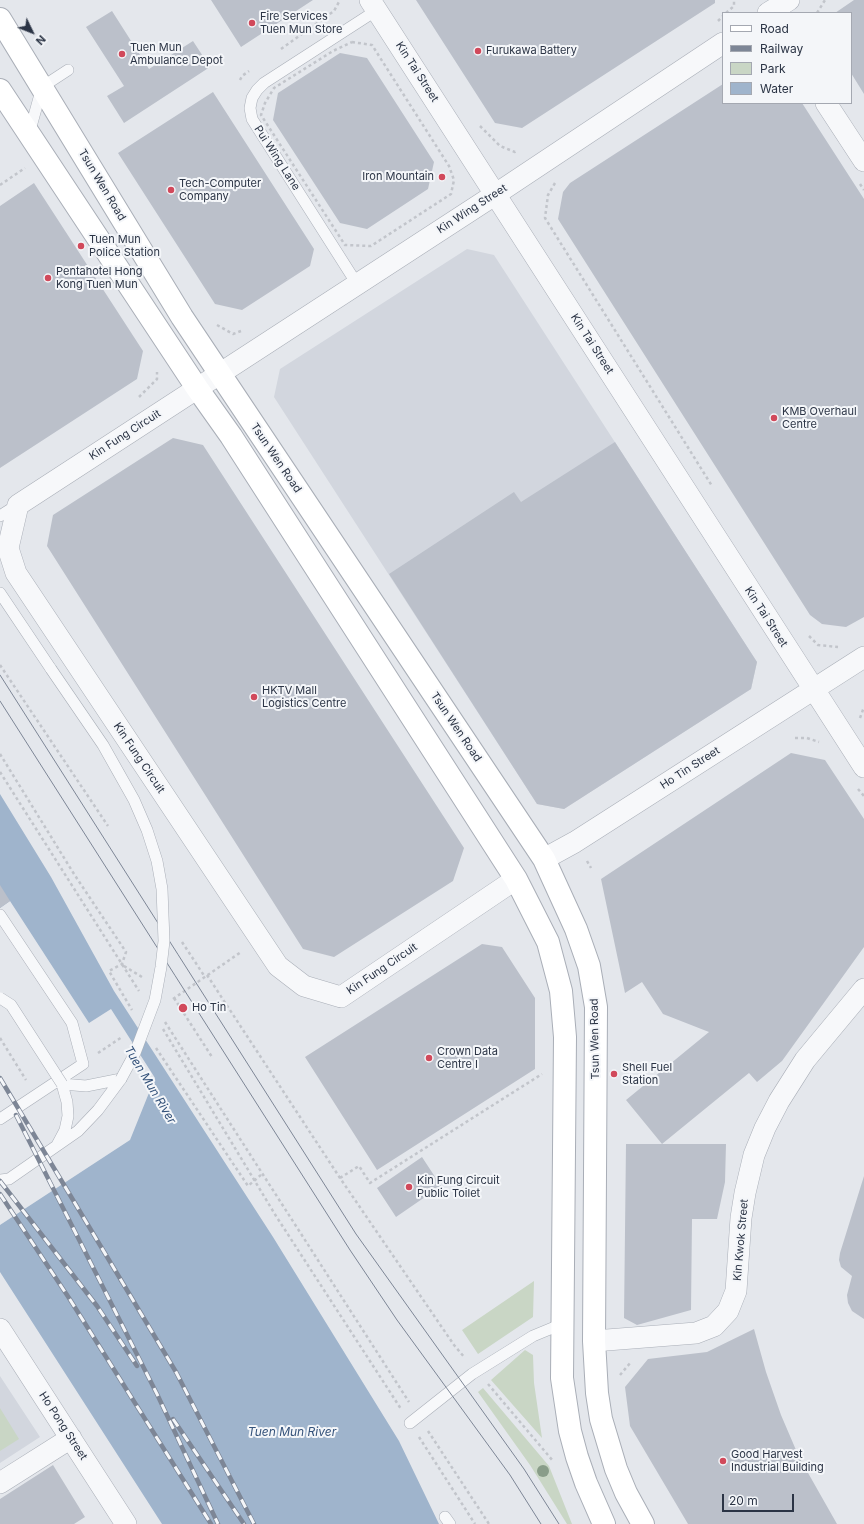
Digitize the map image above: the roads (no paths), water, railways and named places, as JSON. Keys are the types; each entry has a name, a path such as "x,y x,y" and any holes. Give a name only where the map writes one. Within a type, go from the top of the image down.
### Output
{"main road":[{"name":"Tsun Wen Road","path":"0,19 182,317 544,859 583,946 589,966 596,1007 594,1341 597,1393 607,1444 626,1493 643,1524"},
{"path":"0,90 230,436 516,879 548,942 562,991 564,1013 562,1378 570,1431 586,1483 604,1524"},
{"name":"Ho Tin Street","path":"516,879 544,859"}],"street":[{"path":"760,0 767,12"},
{"path":"770,12 789,0"},
{"name":"Kin Tai Street","path":"373,5 496,194 812,689"},
{"name":"Kin Wing Street","path":"220,374 261,345 496,194 722,44"},
{"path":"827,104 864,161"},
{"name":"Kin Fung Circuit","path":"220,374 18,505 8,548 16,573 274,961 278,966 304,986 341,997 516,879"},
{"name":"Ho Tin Street","path":"544,859 575,842 864,657"},
{"path":"812,689 864,767"},
{"name":"Kin Kwok Street","path":"594,1341 696,1333 714,1326 728,1311 736,1291 741,1218 745,1193 754,1155 765,1128 779,1101 805,1060 864,989"},
{"name":"Ho Pong Street","path":"0,1329 126,1524"},
{"path":"0,1483 71,1438"}],"lane":[{"name":"Pui Wing Lane","path":"357,284 252,119 250,108 252,98 264,83 373,5"},
{"path":"29,134 42,87 68,70"},
{"path":"0,516 18,505"},
{"path":"0,593 103,745 134,800 150,838 157,861 162,889 164,940 161,967 154,1000 135,1053 122,1078 98,1110 78,1131 9,1179 0,1180"},
{"path":"0,915 72,1023 83,1064 0,1119"},
{"path":"0,998 11,1005 62,1084 67,1102 68,1116 65,1130 57,1147"},
{"path":"62,1084 86,1086 122,1078"},
{"path":"414,1420 476,1372 533,1336 562,1324"}],"water":[{"name":"Tuen Mun River","path":"0,794 51,877 114,991 273,1237 399,1441 439,1524 162,1524 0,1272"}],"tram line":[{"path":"0,675 356,1234 524,1469 559,1524"},
{"path":"0,701 350,1250 397,1320 510,1475 541,1524"}],"railway":[{"path":"0,1078 176,1372 254,1524"},
{"path":"16,1115 157,1394 218,1524"},
{"path":"0,1181 97,1306 137,1366"},
{"path":"0,1194 69,1298 211,1524"},
{"path":"173,1419 244,1524"}],"place":[{"name":"Fire Services Tuen Mun Store","path":"252,23"},
{"name":"Furukawa Battery","path":"478,51"},
{"name":"Tuen Mun Ambulance Depot","path":"122,54"},
{"name":"Iron Mountain","path":"442,177"},
{"name":"Tech-Computer Company","path":"171,190"},
{"name":"Tuen Mun Police Station","path":"81,246"},
{"name":"Pentahotel Hong Kong Tuen Mun","path":"48,278"},
{"name":"KMB Overhaul Centre","path":"774,418"},
{"name":"HKTV Mall Logistics Centre","path":"254,697"},
{"name":"Ho Tin","path":"183,1008"},
{"name":"Crown Data Centre I","path":"429,1058"},
{"name":"Shell Fuel Station","path":"614,1074"},
{"name":"Kin Fung Circuit Public Toilet","path":"409,1187"},
{"name":"Good Harvest Industrial Building","path":"723,1461"}]}
